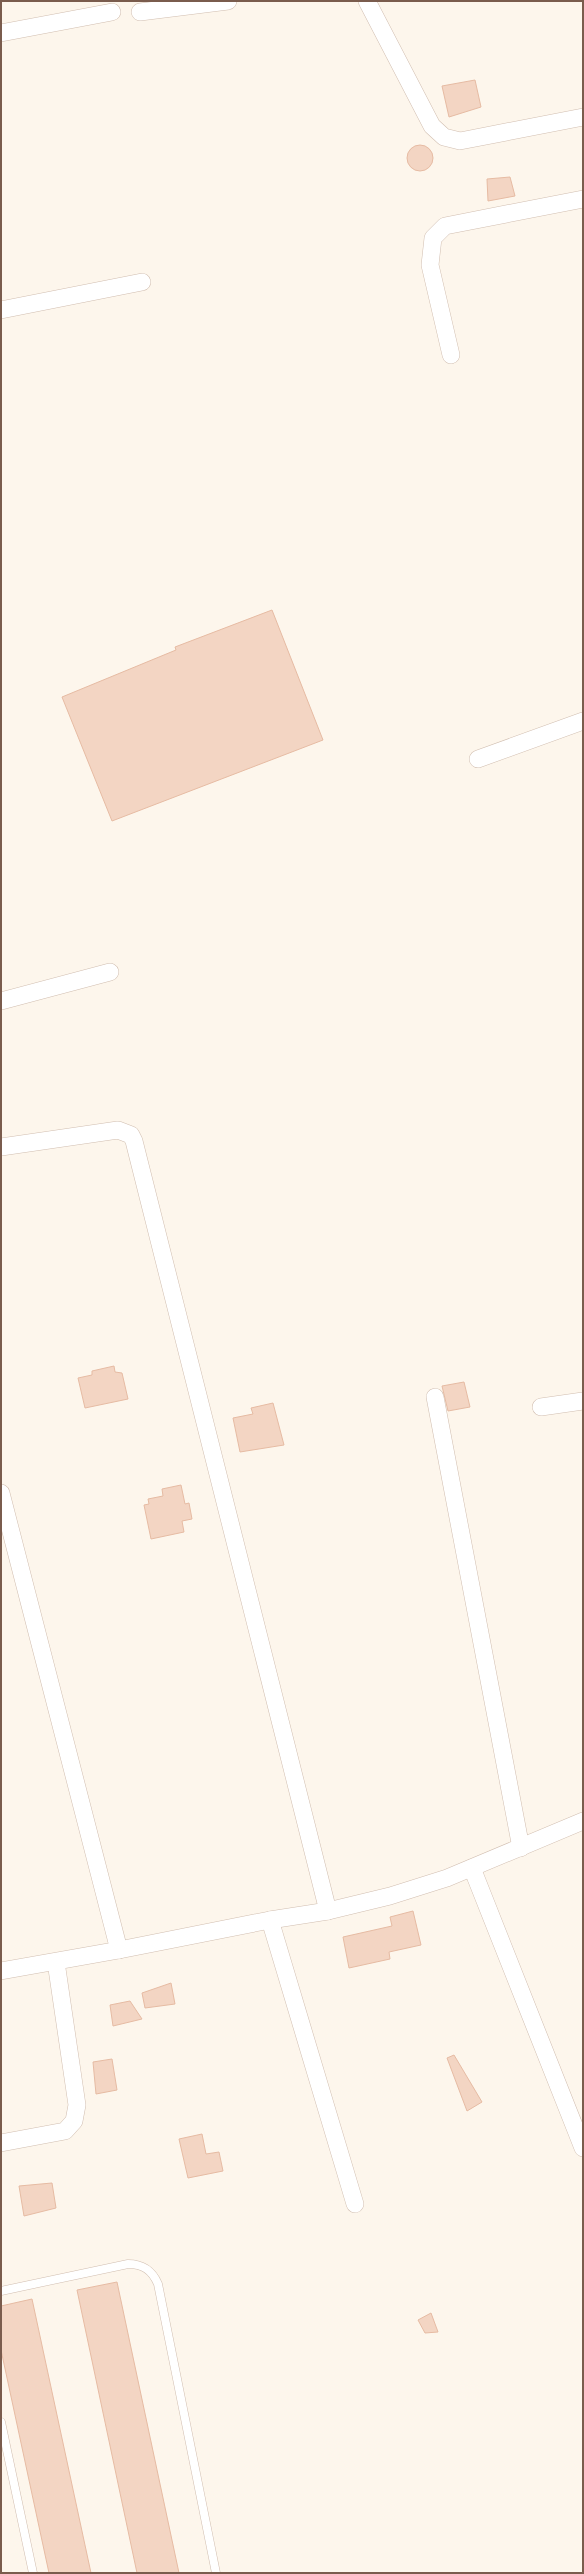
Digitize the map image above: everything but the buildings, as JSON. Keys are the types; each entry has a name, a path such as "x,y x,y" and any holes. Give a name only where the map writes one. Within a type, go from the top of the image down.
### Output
{"street":[{"path":"140,12 228,1"},
{"path":"367,1 432,126 444,137 464,140 583,117"},
{"path":"1,33 112,12"},
{"path":"451,355 430,265 430,248 433,238 445,226 583,199"},
{"path":"1,310 142,282"},
{"path":"478,759 583,721"},
{"path":"1,1001 110,972"},
{"path":"1,1147 118,1130 131,1135 134,1141 328,1911"},
{"path":"435,1397 521,1848"},
{"path":"541,1407 583,1401"},
{"path":"1,1493 119,1950"},
{"path":"1,1971 56,1962 270,1920 328,1911 390,1896 472,1868 583,1821"},
{"path":"472,1868 583,2148"},
{"path":"270,1920 355,2204"},
{"path":"1,2143 65,2132 76,2115 77,2105 56,1962"}],"lane":[{"path":"1,2291 128,2264 140,2265 151,2272 158,2284 216,2573"},
{"path":"1,2422 33,2573"}]}
